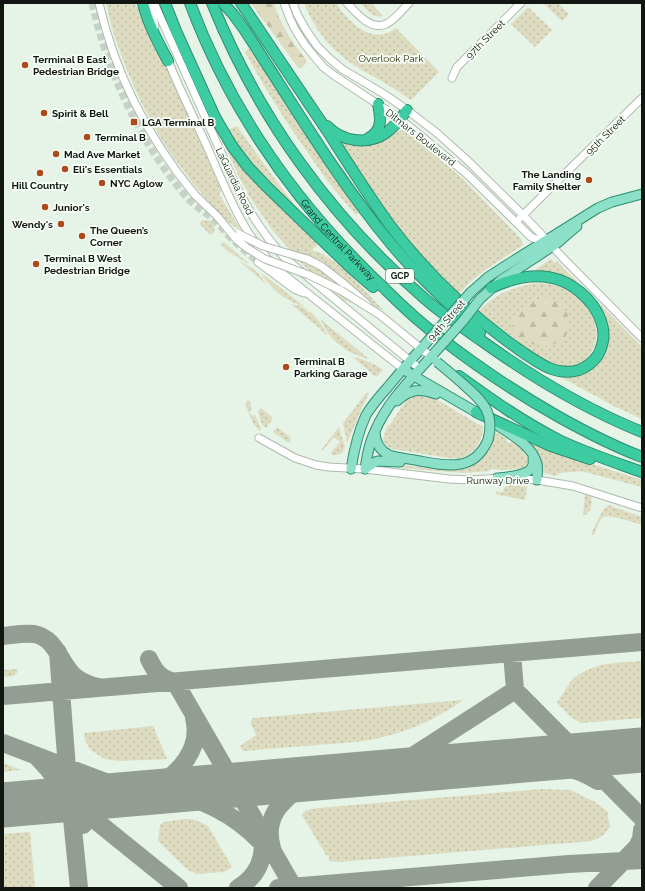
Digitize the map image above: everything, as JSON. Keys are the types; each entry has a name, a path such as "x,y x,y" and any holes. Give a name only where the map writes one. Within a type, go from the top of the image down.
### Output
{"highway":[{"path":"143,3 145,13 154,35 168,61"},
{"path":"165,3 178,36 215,117 229,142 248,167 354,271 418,323 460,354"},
{"name":"Grand Central Parkway","path":"190,3 222,76 250,125 289,182 358,264 414,317 460,354 540,406 597,437 642,457"},
{"name":"Grand Central Parkway","path":"212,3 237,59 266,112 305,170 334,208 382,260 440,312 512,363 578,402 642,432"},
{"path":"223,3 239,21 332,164 380,230 430,286 512,363"},
{"path":"241,3 372,199 396,232 428,271 450,293 471,312 543,366 563,372 578,370 589,364 598,354 603,339 603,329 600,320 592,304 573,286 557,279 538,276 512,280 491,288"},
{"path":"296,84 331,130 343,137 358,141 369,141 376,139 387,132 407,110"},
{"path":"358,141 370,137 378,128 380,122 378,104"},
{"path":"433,361 505,408 559,440 642,473"},
{"path":"476,412 551,446 596,461 642,473"}],"main road":[{"name":"94th Street","path":"351,469 358,436 367,414 375,402 471,292 488,277 547,243 598,208 612,202 642,194"},
{"name":"94th Street","path":"365,469 374,431 383,415 399,393 420,369 433,361 480,299 491,288 547,243"},
{"path":"365,469 378,461 454,465 466,463 480,454 488,440 490,431 488,413 483,403 433,361"},
{"path":"403,369 476,412 525,445 530,450 537,464 536,480"},
{"path":"383,415 399,399 407,393 414,391 422,390 452,399"},
{"path":"374,431 379,447 386,454 432,463"},
{"path":"497,478 523,474 529,471 533,463 530,450"}],"street":[{"path":"99,3 106,30 134,102 163,152 195,195 217,216 236,238 253,252 265,259 320,279 380,315"},
{"name":"LaGuardia Road","path":"150,3 155,26 168,61 232,201 253,240 264,255 276,267 403,369"},
{"name":"LaGuardia Road","path":"154,3 239,191 263,232 276,248 295,267 420,369"},
{"name":"Ditmars Boulevard","path":"284,3 296,31 305,45 323,67 420,134 468,175 531,237 547,243"},
{"name":"Ditmars Boulevard","path":"293,3 306,30 317,46 329,58 342,69 384,94 407,110 437,133 471,163 523,215 547,243 642,338"},
{"path":"347,3 369,23 379,26 386,24 393,19 409,3"},
{"name":"97th Street","path":"452,78 457,67 521,3"},
{"name":"95th Street","path":"516,223 642,98"},
{"path":"239,234 256,243 303,257 318,264 433,361"},
{"path":"258,262 294,289 315,298"},
{"name":"Runway Drive","path":"259,438 287,454 305,462 329,467 365,469 460,480 526,478 573,486 642,508"}],"green space":[{"path":"106,3 134,3 142,13 222,191 219,194 242,232 223,218 194,185 164,144 141,102 126,68 113,32"},
{"path":"251,3 274,3 283,26 307,61 304,66 299,69"},
{"name":"Overlook Park","path":"304,3 336,3 347,18 362,30 370,33 378,35 387,33 396,28 439,72 411,100 357,67 335,50 319,32"},
{"path":"360,3 371,3 383,16 380,17 373,15"},
{"path":"543,3 558,3 569,14 562,21"},
{"path":"528,7 552,30 535,47 511,24"},
{"path":"249,48 360,211 356,215 328,182 290,127 245,52"},
{"path":"237,126 294,204 292,206 250,163 226,130"},
{"path":"402,130 408,132 463,179 521,239 523,245 471,281 459,294 425,260 390,216 340,144 342,141 351,145 365,145 374,143 395,131"},
{"path":"222,142 224,142 242,166 318,244 312,250 325,255 336,263 383,310 343,300 302,264 273,231 247,193 248,192"},
{"path":"203,220 211,221 213,224 214,231 212,235 210,233 209,234 199,223"},
{"path":"223,242 250,265 229,252 220,244"},
{"path":"551,259 555,263 557,261 577,281 575,283 535,272 536,269"},
{"path":"239,261 255,270 266,284"},
{"path":"260,272 305,307 285,298 270,285"},
{"path":"535,283 553,285 566,290 577,297 588,310 597,333 596,341 591,353 583,361 575,365 566,366 560,366 547,362 479,311 491,300 505,292"},
{"path":"543,297 560,302 567,313 570,325 565,338 549,346 538,346 523,340 515,334 513,326 516,315"},
{"path":"291,304 300,306 307,309 306,310 310,313 311,312 316,317 327,335"},
{"path":"601,305 642,347 642,419 614,406 555,374 602,355 599,307"},
{"path":"320,319 369,359 352,353 336,342 328,333"},
{"path":"353,357 375,365 383,370 376,377"},
{"path":"367,392 369,393 347,443 343,423"},
{"path":"424,392 483,427 481,439 472,452 456,459 393,449 384,443 383,440 388,425 389,426 410,395"},
{"path":"248,400 252,411 251,409 249,412 253,416 255,415 261,429 260,431 254,425 249,414 245,403"},
{"path":"261,408 273,418 266,428 262,425 258,411"},
{"path":"277,427 291,438 289,443 273,432"},
{"path":"339,427 345,447 343,452 337,455 330,454 340,442 334,437 323,450 321,450"},
{"path":"495,432 507,439 506,442 510,443 512,441 524,450 527,456 527,465 522,469 492,469 488,471 463,473 401,468 400,465 451,470 460,470 470,467 481,460 490,450"},
{"path":"530,444 642,480 642,487 581,471 561,473 555,476 541,472 539,456"},
{"path":"507,484 527,487 525,500 495,494 497,491 502,493"},
{"path":"585,494 591,496 591,504 589,511 583,515"},
{"path":"608,505 642,517 642,525 615,517 605,517 602,518 594,535 592,535 592,532 603,510"},
{"path":"642,661 642,718 581,723 571,717 557,703 572,680 590,669 606,664"},
{"path":"18,669 17,673 13,676 3,677 3,670"},
{"path":"463,700 426,722 407,730 379,738 356,742 243,751 240,746 256,735 251,724 253,718"},
{"path":"153,726 167,759 110,760 103,758 91,750 84,737 84,733"},
{"path":"3,763 21,770 3,772"},
{"path":"542,789 570,790 595,802 608,812 610,826 604,835 592,841 339,862 329,861 329,855 326,855 302,815 307,810 318,808"},
{"path":"192,819 208,826 232,867 223,872 197,874 188,870 158,841 160,825 164,822"},
{"path":"30,832 35,888 3,888 3,834"}],"taxiway":[{"path":"3,636 18,634 34,634 41,636 52,645 73,675 91,685 98,687"},
{"path":"3,696 642,642"},
{"path":"45,801 60,794 65,789 68,781 58,652"},
{"path":"512,653 515,690 642,818"},
{"path":"149,659 154,668 162,677 175,682 294,888"},
{"path":"354,775 391,765 411,757 515,690"},
{"path":"3,743 121,788 139,793 151,789 163,782 180,768 195,740 196,729 194,718"},
{"path":"38,758 49,770 70,799 79,888"},
{"path":"522,761 561,766 580,772 598,781"},
{"path":"272,848 270,825 273,816 285,800 309,779"},
{"path":"161,791 189,797 215,807 238,822 260,841"},
{"path":"83,825 106,796"},
{"path":"44,801 66,802 80,808 179,888"},
{"path":"597,888 637,847 641,839 642,830"},
{"path":"238,888 250,878 259,865 263,851 261,835"},
{"path":"278,888 569,864 642,860"}],"runway":[{"path":"3,805 642,750"}],"tunnel":[{"path":"92,3 107,55 117,81 128,107 155,155 188,199 214,220 230,238 258,262"}],"place":[{"name":"Terminal B East Pedestrian Bridge","path":"25,65"},
{"name":"Spirit & Bell","path":"44,113"},
{"name":"LGA Terminal B","path":"134,122"},
{"name":"Terminal B","path":"87,137"},
{"name":"Mad Ave Market","path":"56,154"},
{"name":"Eli's Essentials","path":"65,169"},
{"name":"Hill Country","path":"40,173"},
{"name":"The Landing Family Shelter","path":"589,180"},
{"name":"NYC Aglow","path":"102,183"},
{"name":"Junior's","path":"45,207"},
{"name":"Wendy's","path":"61,224"},
{"name":"The Queen’s Corner","path":"82,236"},
{"name":"Terminal B West Pedestrian Bridge","path":"36,264"},
{"name":"Terminal B Parking Garage","path":"286,367"}]}
